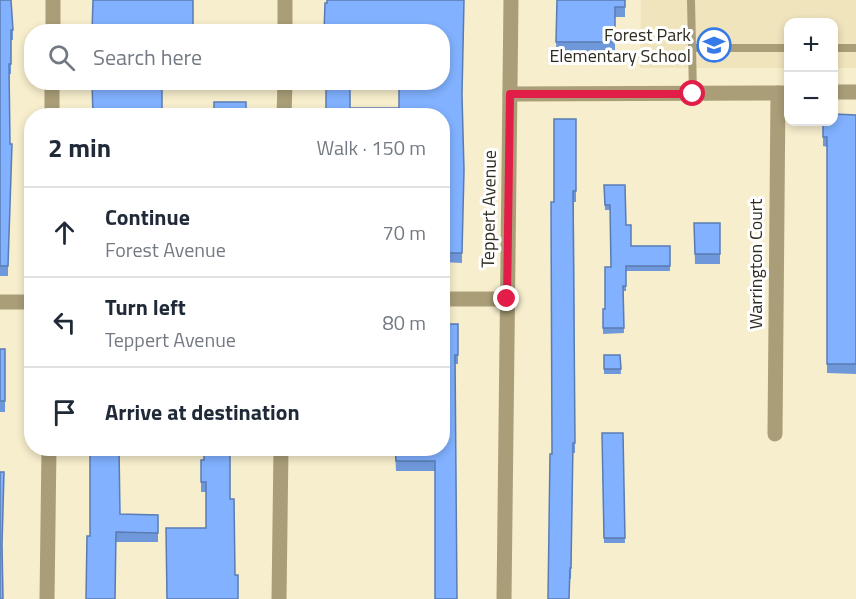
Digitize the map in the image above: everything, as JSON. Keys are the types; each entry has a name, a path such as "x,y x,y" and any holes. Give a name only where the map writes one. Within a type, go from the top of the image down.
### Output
{"street":[{"path":"53,0 53,24"},
{"path":"285,0 285,24"},
{"name":"Teppert Avenue","path":"504,599 511,0"},
{"path":"52,90 52,108"},
{"path":"284,108 285,90"},
{"path":"838,92 856,92"},
{"path":"510,94 783,93"},
{"name":"Warrington Court","path":"775,434 783,93"},
{"path":"450,299 507,299"},
{"path":"0,303 24,302"},
{"path":"47,599 49,456"},
{"path":"279,599 281,456"}],"lane":[{"path":"691,0 693,94"},
{"path":"692,48 784,48"},
{"path":"838,48 856,48"}],"shaded area":[{"name":"Forest Park Elementary School","path":"641,0 856,0 856,68 838,68 838,18 784,18 784,68 640,68"}],"building":[{"path":"0,0 11,0 13,30 11,30 11,64 9,64 10,144 12,144 8,266 0,266"},
{"path":"93,0 193,0 193,24 92,24"},
{"path":"327,0 464,0 462,253 450,253 450,108 399,108 399,90 450,90 450,24 324,24 325,3"},
{"path":"557,0 625,0 625,7 615,7 615,42 556,42"},
{"path":"92,90 162,90 162,108 93,108"},
{"path":"326,90 350,90 350,108 326,108"},
{"path":"214,102 246,102 246,108 214,108"},
{"path":"838,114 856,115 856,364 827,364 827,137 823,137 823,126 838,126"},
{"path":"554,119 576,119 576,191 573,191 575,443 573,443 569,599 548,599 550,454 552,454 551,202 554,202"},
{"path":"604,185 625,185 626,225 631,225 631,246 670,246 670,266 626,266 626,286 623,286 624,328 603,328 605,267 611,267 610,205 605,205"},
{"path":"694,223 720,223 720,254 695,254"},
{"path":"450,324 458,324 458,355 455,355 457,599 435,599 435,461 396,461 396,456 450,456"},
{"path":"0,349 5,349 5,401 0,401"},
{"path":"604,355 620,355 621,369 604,369"},
{"path":"602,433 623,433 625,538 604,538"},
{"path":"90,456 119,456 120,514 158,515 158,533 116,532 115,599 86,599 87,536 90,536"},
{"path":"204,456 230,456 230,499 234,499 235,575 238,575 238,599 167,599 166,528 206,528 206,482 201,482 201,460 204,460"},
{"path":"0,472 4,472 3,599 0,599"}],"place":[{"name":"Forest Park Elementary School","path":"714,45"}],"route":[{"path":"507,299 510,94 693,94"}]}
